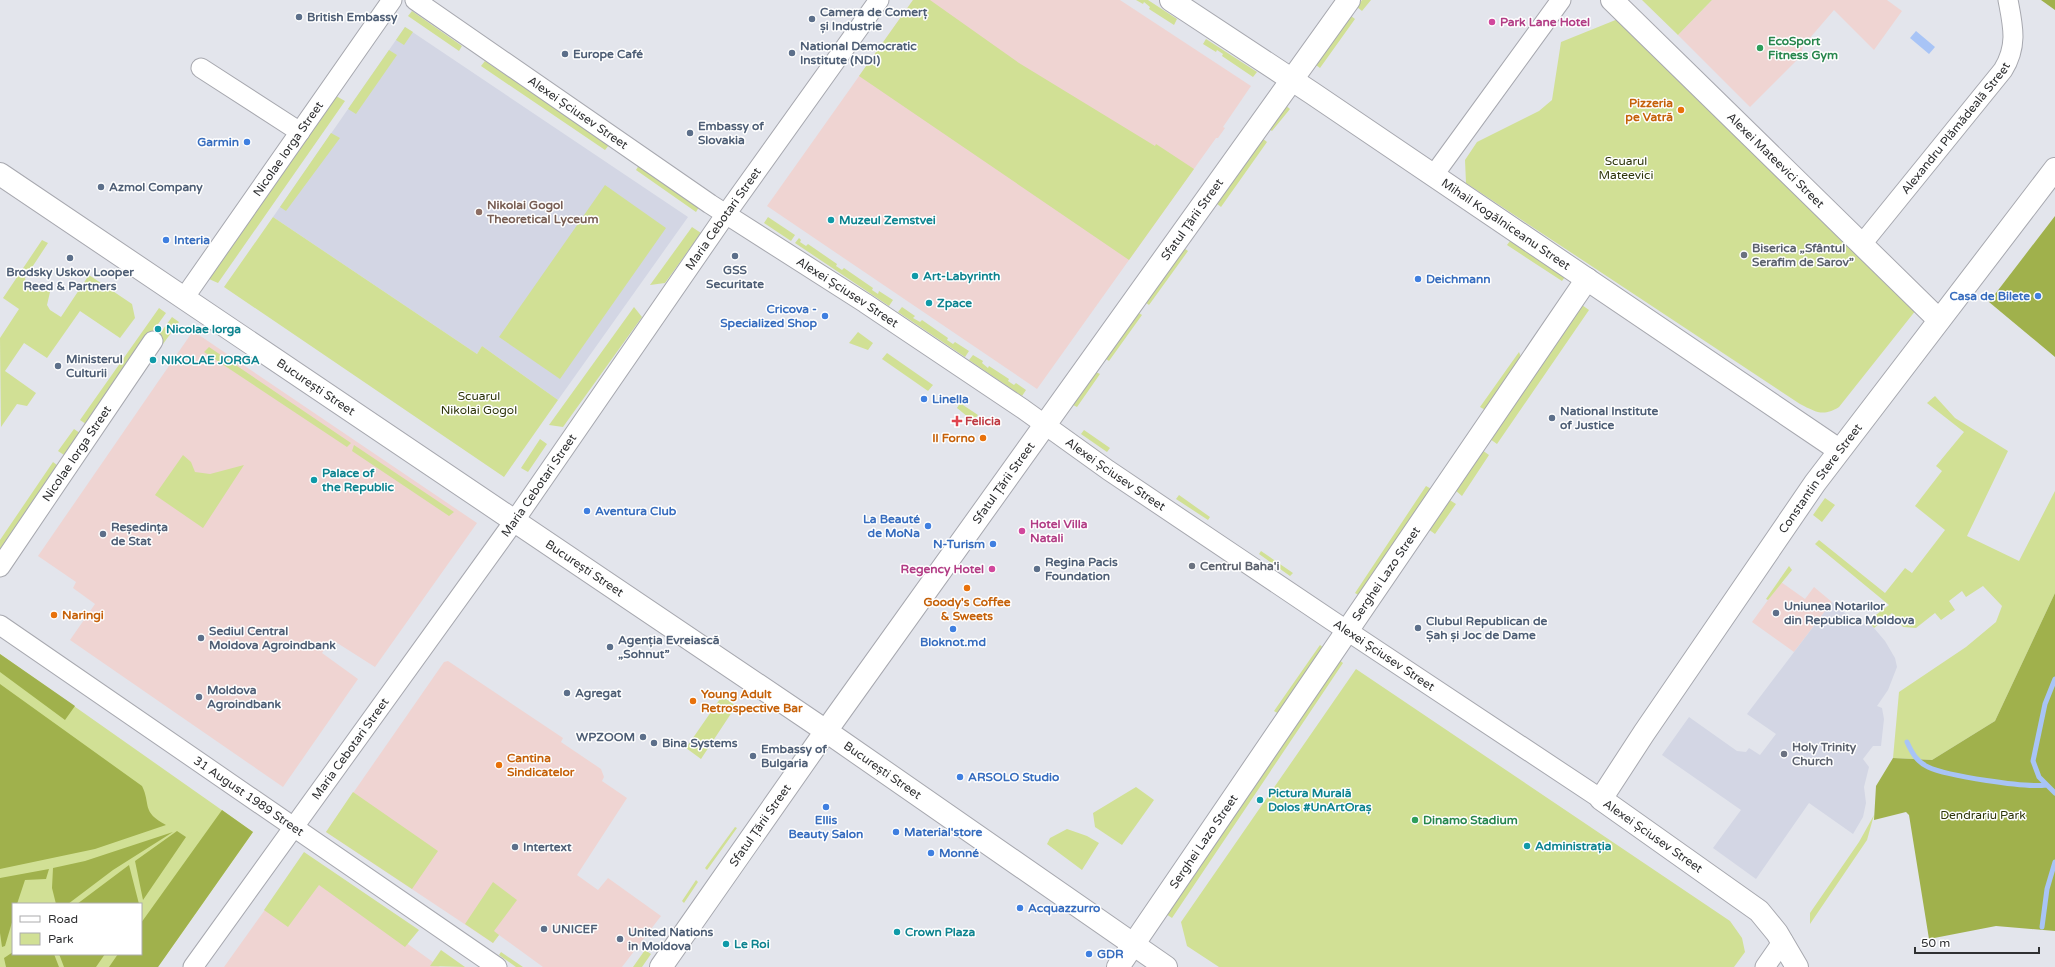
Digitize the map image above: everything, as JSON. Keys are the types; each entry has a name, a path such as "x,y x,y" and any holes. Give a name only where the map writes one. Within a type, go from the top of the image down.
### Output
{"main road":[{"name":"Mihail Kogălniceanu Street","path":"1171,0 1292,80 1839,450"},
{"name":"Sfatul Țării Street","path":"661,967 826,731 1349,0"},
{"name":"Alexei Mateevici Street","path":"1612,0 1939,320"},
{"name":"Constantin Stere Street","path":"1601,800 1671,693 1839,450 2055,169"},
{"name":"București Street","path":"0,174 826,731 1166,967"},
{"name":"Serghei Lazo Street","path":"1118,967 1348,632 1586,279"},
{"name":"Alexei Șciusev Street","path":"1601,800 1759,911 1783,941 1797,967"}],"street":[{"name":"Nicolae Iorga Street","path":"184,298 392,0"},
{"name":"Alexei Șciusev Street","path":"415,0 726,214 865,304 1045,424 1108,470 1601,800"},
{"name":"Maria Cebotari Street","path":"193,967 293,826 515,520 726,214 879,0"},
{"path":"1432,176 1561,0"},
{"name":"Alexandru Plămădeală Street","path":"1862,244 2003,70 2011,58 2014,38 2008,0"},
{"path":"201,68 300,132"},
{"name":"Nicolae Iorga Street","path":"0,567 153,341"},
{"name":"31 August 1989 Street","path":"0,625 497,967"},
{"path":"1765,967 1783,941"}],"shaded area":[{"path":"913,0 1120,0 1251,86 1223,127 1225,128 1218,138 1216,138 1037,389 767,206"},
{"path":"1712,0 1887,0 1902,11 1874,50 1834,10 1803,46 1801,56 1750,107 1678,35"},
{"name":"Nikolai Gogol Theoretical Lyceum","path":"405,27 688,217 558,400 482,346 477,354 273,217"},
{"path":"193,331 477,523 375,667 331,639 322,653 358,679 283,787 70,640 95,604 73,588 76,582 38,556"},
{"name":"Uniunea Notarilor din Republica Moldova","path":"1781,582 1805,599 1814,587 1832,602 1794,652 1752,622"},
{"path":"1832,602 1860,626 1868,621 1885,641 1895,658 1897,667 1888,690 1877,706 1882,708 1884,719 1881,746 1873,746 1863,759 1869,767 1864,787 1866,803 1863,817 1853,834 1809,803 1756,879 1713,848 1741,810 1662,755 1689,717 1737,751 1746,752 1749,748 1760,755 1776,734 1747,714"},
{"path":"448,661 563,738 561,742 601,769 604,777 602,781 627,798 577,875 598,890 608,878 661,916 622,967 543,967 499,935 493,943 326,832 444,662"},
{"path":"297,865 440,967 224,967"}],"green space":[{"path":"913,0 930,0 1019,63 1155,146 1156,144 1194,169 1129,260 859,76"},
{"path":"1136,0 1148,0 1177,19 1174,25 1149,9 1150,7 1144,2 1143,4"},
{"path":"1362,0 1371,0 1362,11 1357,7"},
{"path":"1642,0 1712,0 1678,35"},
{"path":"2041,0 2055,0 2055,10"},
{"path":"412,11 462,46 459,51 408,16"},
{"path":"1351,16 1355,19 1320,68 1316,65"},
{"name":"Scuarul Mateevici","path":"1618,19 1916,310 1839,407 1824,413 1800,404 1466,183 1465,160 1477,142 1539,111 1552,100 1561,42"},
{"path":"405,27 413,32 404,45 396,40"},
{"path":"1206,39 1257,72 1253,77 1222,56 1223,54 1217,50 1216,52 1203,44"},
{"path":"389,50 397,55 356,114 348,109"},
{"path":"485,61 609,145 605,150 481,66"},
{"path":"336,96 345,101 218,283 209,279"},
{"path":"1285,105 1290,109 1272,131 1267,128"},
{"path":"331,133 340,138 286,211 280,207"},
{"path":"1262,138 1267,142 1221,207 1216,203"},
{"path":"639,165 699,207 696,212 636,170"},
{"path":"605,185 666,228 560,379 499,337"},
{"path":"2055,216 2055,357 1989,302"},
{"name":"Scuarul Nikolai Gogol","path":"273,217 477,354 482,346 558,400 504,477 224,287"},
{"path":"768,217 795,235 791,241 764,223"},
{"path":"692,227 701,233 665,283 650,285"},
{"path":"799,238 801,240 800,242 806,246 808,244 837,264 836,266 842,270 844,268 873,288 872,290 878,294 879,291 893,300 889,306 795,243"},
{"path":"42,240 48,243 25,278 27,287 37,292 46,289 50,292 47,305 50,310 61,317 89,275 132,304 135,318 120,338 80,311 47,358 24,343 5,371 36,393 27,406 17,404 1,427 0,338 19,309 3,298"},
{"path":"1510,241 1565,277 1562,281 1507,245"},
{"path":"1184,248 1188,251 1149,305 1145,302"},
{"path":"1582,305 1589,310 1497,444 1490,439"},
{"path":"634,307 642,317 563,427 549,425"},
{"path":"902,307 915,316 913,318 920,322 922,320 948,338 947,340 953,344 955,342 969,351 965,357 898,312"},
{"path":"159,308 166,313 86,424 80,420"},
{"path":"1139,313 1142,315 1109,361 1106,359"},
{"path":"172,317 179,322 163,344 156,339"},
{"path":"858,332 873,343 868,350 849,343"},
{"path":"209,347 351,443 347,447 204,352"},
{"path":"1519,352 1521,357 1499,396 1495,394 1491,400 1495,403 1489,412 1480,407"},
{"path":"887,353 933,385 928,391 882,359"},
{"path":"973,355 983,361 982,363 988,368 989,366 1009,379 1008,381 1014,385 1016,383 1026,390 1022,396 969,360"},
{"path":"1096,372 1100,374 1077,407 1073,405"},
{"path":"1935,396 1955,418 2008,451 1967,536 2019,561 2055,491 2055,593 1995,721 1932,760 1893,758 1899,692 1966,647 1996,622 2002,606 1983,586 1966,597 1962,591 1949,601 1955,610 1941,620 1935,613 1916,628 1903,627 1892,613 1874,628 1868,621 1889,605 1815,544 1819,540 1885,593 1905,568 1912,573 1945,530 1915,506 1942,471 1936,466 1964,432 1927,403"},
{"path":"960,403 978,415 973,421 957,408"},
{"path":"74,429 80,433 64,455 58,451"},
{"path":"1084,430 1110,448 1107,452 1081,434"},
{"path":"540,439 547,444 528,472 521,468"},
{"path":"354,445 454,512 449,516 352,451"},
{"path":"1482,450 1489,455 1462,496 1455,490"},
{"path":"183,455 191,462 195,472 210,474 244,465 203,528 155,495"},
{"path":"53,462 57,465 0,549 0,540"},
{"path":"1426,486 1435,491 1362,597 1355,593"},
{"path":"1179,495 1210,517 1208,520 1176,499"},
{"path":"1825,498 1835,505 1822,522 1813,515"},
{"path":"1448,499 1456,504 1435,534 1428,529"},
{"path":"1261,551 1293,573 1290,576 1259,554"},
{"path":"1789,566 1792,570 1768,600 1766,599"},
{"name":"Dendrariu Park","path":"2055,593 2055,931 1996,926 1929,939 1909,815 1906,812 1874,820 1876,786 1893,758 1932,760 1995,721"},
{"path":"1320,645 1324,648 1279,714 1274,711"},
{"path":"0,654 253,832 158,967 0,967"},
{"path":"0,654 75,706 65,720 0,672"},
{"path":"1338,659 1343,663 1172,918 1166,914"},
{"name":"Dinamo Stadium","path":"1356,669 1730,921 1742,938 1745,952 1734,967 1219,967 1187,946 1181,922"},
{"path":"0,684 142,786 150,812 153,816 166,825 95,849 0,869"},
{"path":"722,696 736,706 701,759 686,748"},
{"path":"1136,787 1154,800 1122,845 1095,827 1093,813"},
{"path":"353,792 438,851 412,889 326,832"},
{"path":"222,810 253,832 158,967 109,967 117,955 142,955 142,922"},
{"path":"1874,815 1867,840 1810,924 1810,913 1859,842"},
{"path":"735,827 737,828 707,870 705,868"},
{"path":"1067,829 1087,836 1099,843 1082,870 1047,844 1050,838"},
{"path":"177,831 186,837 143,900 135,861"},
{"path":"173,832 113,870 69,903 56,903 52,888 53,868 85,861"},
{"path":"304,852 419,930 405,947 319,885 288,927 264,910"},
{"path":"129,865 139,903 78,903"},
{"path":"49,869 46,879 25,880 17,903 12,903 12,922 5,946 2,947 0,933 0,878"},
{"path":"696,880 698,882 684,903 682,901"},
{"path":"493,882 517,900 494,931 499,935 493,943 465,924"},
{"path":"441,950 465,967 430,966"},
{"path":"645,950 651,954 642,967 633,967"},
{"path":"501,952 523,967 516,967 499,955"},
{"path":"12,953 12,955 54,955 59,967 6,967 4,958"},
{"path":"59,955 104,955 96,967 64,967"}],"water":[{"path":"1916,31 1935,47 1929,54 1910,38"}],"waterway":[{"path":"2055,679 2045,704 2033,761 2039,777 2055,793"},
{"path":"1907,742 1918,760 1928,767 1952,774 2005,783 2046,785"},
{"path":"2042,927 2047,889 2055,862"}],"place":[{"name":"British Embassy","path":"299,17"},
{"name":"Camera de Comerț și Industrie","path":"812,19"},
{"name":"Park Lane Hotel","path":"1492,22"},
{"name":"EcoSport Fitness Gym","path":"1760,48"},
{"name":"National Democratic Institute (NDI)","path":"792,53"},
{"name":"Europe Café","path":"565,54"},
{"name":"Pizzeria pe Vatră","path":"1681,110"},
{"name":"Embassy of Slovakia","path":"690,133"},
{"name":"Garmin","path":"247,142"},
{"name":"Azmol Company","path":"101,187"},
{"name":"Nikolai Gogol Theoretical Lyceum","path":"479,212"},
{"name":"Muzeul Zemstvei","path":"831,220"},
{"name":"Interia","path":"166,240"},
{"name":"Biserica „Sfântul Serafim de Sarov”","path":"1744,255"},
{"name":"GSS Securitate","path":"735,256"},
{"name":"Brodsky Uskov Looper Reed & Partners","path":"70,258"},
{"name":"Art-Labyrinth","path":"915,276"},
{"name":"Deichmann","path":"1418,279"},
{"name":"Casa de Bilete","path":"2038,296"},
{"name":"Zpace","path":"929,303"},
{"name":"Cricova - Specialized Shop","path":"825,316"},
{"name":"Nicolae Iorga","path":"158,329"},
{"name":"NIKOLAE JORGA","path":"153,360"},
{"name":"Ministerul Culturii","path":"58,366"},
{"name":"Linella","path":"924,399"},
{"name":"National Institute of Justice","path":"1552,418"},
{"name":"Felicia","path":"957,421"},
{"name":"Il Forno","path":"983,438"},
{"name":"Palace of the Republic","path":"314,480"},
{"name":"Aventura Club","path":"587,511"},
{"name":"La Beauté de MoNa","path":"928,526"},
{"name":"Hotel Villa Natali","path":"1022,531"},
{"name":"Reședința de Stat","path":"103,534"},
{"name":"N-Turism","path":"993,544"},
{"name":"Centrul Baha'i","path":"1192,566"},
{"name":"Regency Hotel","path":"992,569"},
{"name":"Regina Pacis Foundation","path":"1037,569"},
{"name":"Goody's Coffee & Sweets","path":"967,588"},
{"name":"Uniunea Notarilor din Republica Moldova","path":"1776,613"},
{"name":"Naringi","path":"54,615"},
{"name":"Clubul Republican de Șah și Joc de Dame","path":"1418,628"},
{"name":"Bloknot.md","path":"953,629"},
{"name":"Sediul Central Moldova Agroindbank","path":"201,638"},
{"name":"Agenția Evreiască „Sohnut”","path":"610,647"},
{"name":"Agregat","path":"567,693"},
{"name":"Moldova Agroindbank","path":"199,697"},
{"name":"Young Adult Retrospective Bar","path":"693,701"},
{"name":"WPZOOM","path":"643,737"},
{"name":"Bina Systems","path":"654,743"},
{"name":"Holy Trinity Church","path":"1784,754"},
{"name":"Embassy of Bulgaria","path":"753,756"},
{"name":"Cantina Sindicatelor","path":"499,765"},
{"name":"ARSOLO Studio","path":"960,777"},
{"name":"Pictura Murală Dolos #UnArtOraș","path":"1260,800"},
{"name":"Ellis Beauty Salon","path":"826,807"},
{"name":"Dinamo Stadium","path":"1415,820"},
{"name":"Material'store","path":"896,832"},
{"name":"Administrația","path":"1527,846"},
{"name":"Intertext","path":"515,847"},
{"name":"Monné","path":"931,853"},
{"name":"Acquazzurro","path":"1020,908"},
{"name":"UNICEF","path":"544,929"},
{"name":"Crown Plaza","path":"897,932"},
{"name":"United Nations in Moldova","path":"620,939"},
{"name":"Le Roi","path":"726,944"},
{"name":"GDR","path":"1089,954"}]}
